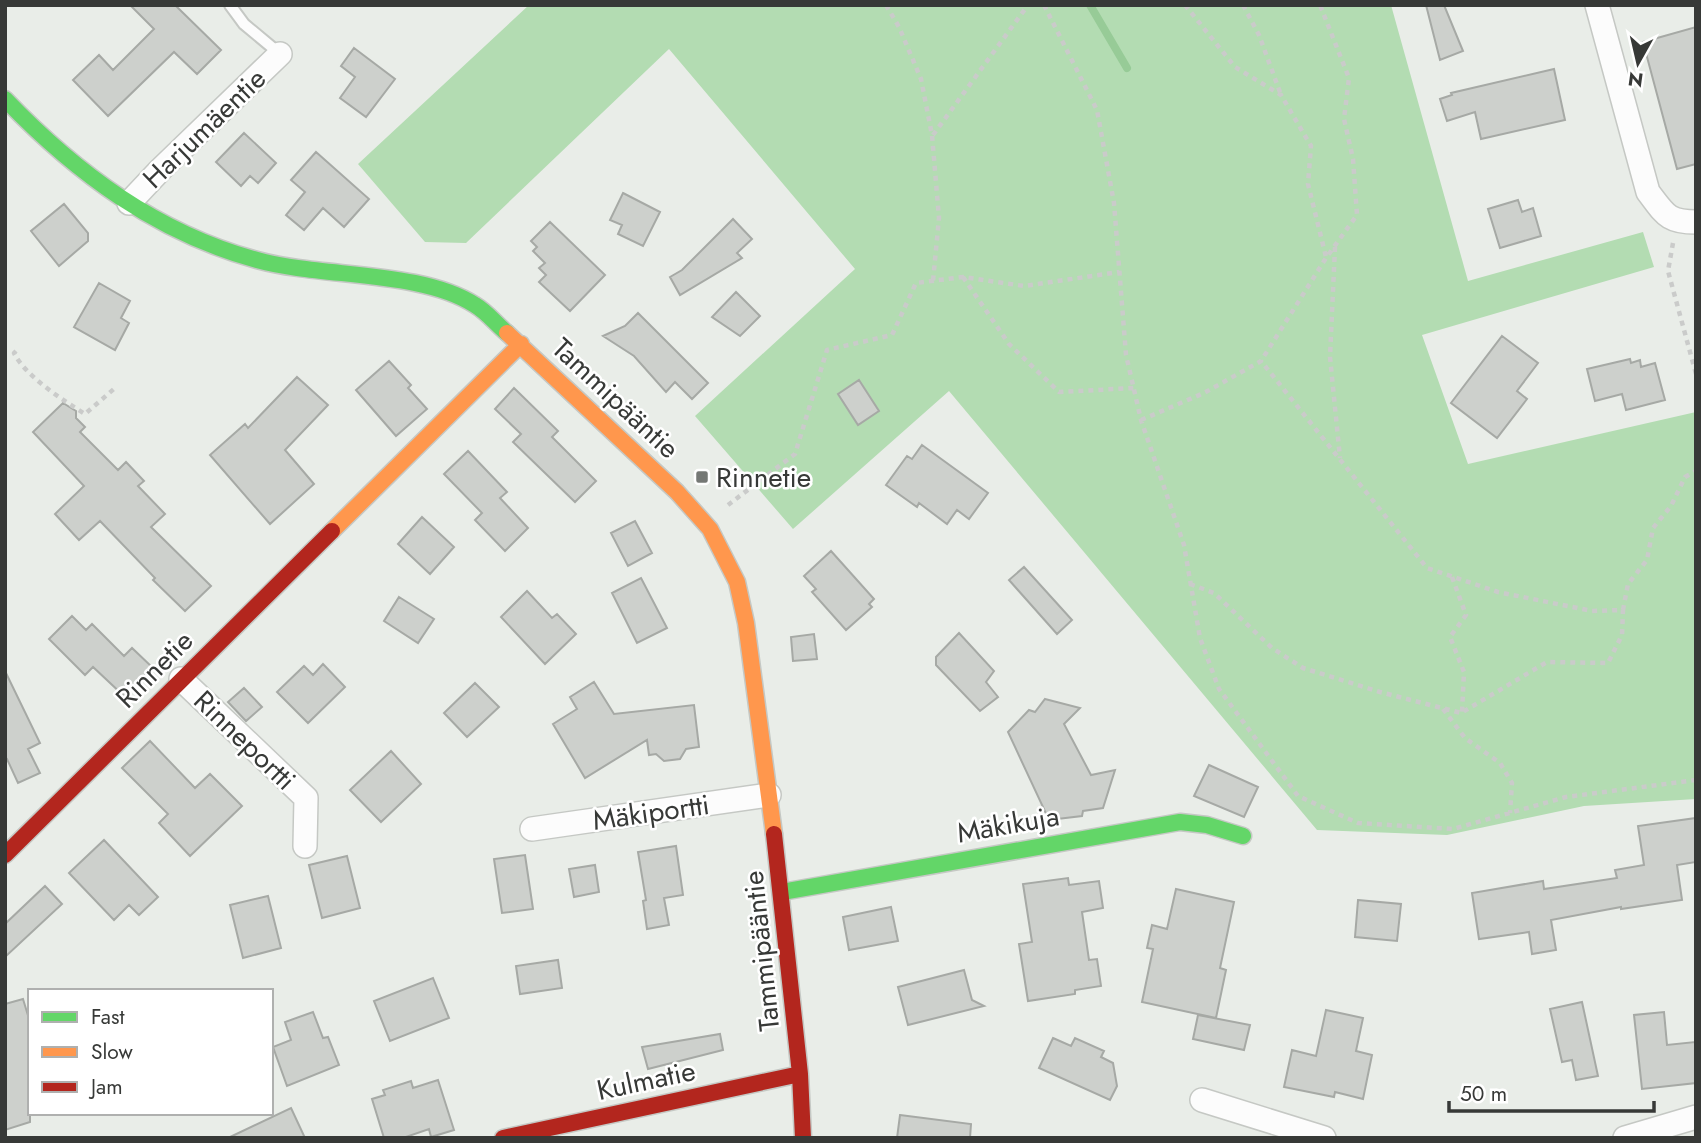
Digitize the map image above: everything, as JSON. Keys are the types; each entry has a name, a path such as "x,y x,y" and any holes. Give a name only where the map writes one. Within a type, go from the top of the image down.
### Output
{"street":[{"path":"1597,5 1648,192 1661,210 1686,222"},
{"name":"Harjumäentie","path":"129,203 280,54"},
{"name":"Tammipääntie","path":"5,99 71,163 129,203 183,233 216,247 282,266 327,274 392,279 446,291 477,306 521,344 677,492 710,529 737,582 746,623 782,892 800,1074 803,1138"},
{"name":"Rinnetie","path":"5,855 521,344"},
{"name":"Rinneportti","path":"181,678 306,798 305,846"},
{"name":"Mäkiportti","path":"533,828 769,795"},
{"name":"Mäkikuja","path":"782,892 1180,822 1207,825 1243,836"},
{"name":"Kulmatie","path":"503,1138 800,1074"},
{"path":"1202,1100 1324,1138"},
{"path":"1625,1138 1696,1117"}],"lane":[{"path":"230,5 244,24 280,54"}],"path":[{"path":"886,5 899,27 921,79 932,135 939,218 933,281"},
{"path":"932,135 1028,5"},
{"path":"1044,5 1097,110 1114,203 1126,355 1141,420 1184,545 1200,638 1219,688 1298,796 1358,823 1453,829 1566,797 1696,780"},
{"path":"1185,5 1235,67 1281,96"},
{"path":"1243,5 1259,35 1281,96 1311,146 1308,184 1326,258"},
{"path":"1141,420 1204,393 1261,361 1326,258 1357,215 1353,159 1344,119 1349,78 1320,5"},
{"path":"1686,222 1668,271 1696,374"},
{"path":"1335,246 1330,357 1340,459"},
{"path":"727,505 795,454 827,350 892,335 916,283 963,276 1024,286 1119,272"},
{"path":"963,276 1009,344 1059,391 1134,388"},
{"path":"16,351 16,358 37,379 85,414 115,388"},
{"path":"1261,361 1427,568 1512,595 1592,611 1623,610"},
{"path":"1190,584 1214,593 1272,648 1303,668 1461,713 1547,662 1608,663 1622,635 1628,584 1647,559 1653,528 1671,506 1685,477 1696,471"},
{"path":"719,496 734,516"},
{"path":"1452,576 1466,615 1450,637 1464,672 1461,713"},
{"path":"1443,708 1465,738 1500,763 1512,783 1510,813"}],"green space":[{"path":"529,5 1391,5 1468,281 1643,232 1654,267 1422,335 1468,464 1696,412 1696,799 1584,806 1447,835 1317,830 949,391 793,529 695,416 855,269 669,49 466,243 425,242 358,164"}],"building":[{"path":"130,5 175,5 221,50 197,74 174,52 108,116 73,80 99,55 113,70 154,29"},
{"path":"1426,5 1444,5 1463,51 1440,60"},
{"path":"1696,27 1696,164 1677,169 1643,42"},
{"path":"354,48 395,79 366,117 340,98 355,77 341,66"},
{"path":"1554,69 1565,120 1481,139 1475,112 1447,121 1440,99 1452,95 1451,93"},
{"path":"244,133 276,163 258,183 250,176 241,186 216,162"},
{"path":"316,152 369,199 344,227 323,208 304,230 286,215 305,192 291,180"},
{"path":"623,193 660,212 643,246 618,234 622,225 610,220"},
{"path":"1518,200 1522,212 1533,208 1541,236 1500,248 1488,209"},
{"path":"64,204 88,233 88,241 59,266 31,231"},
{"path":"733,219 752,239 737,253 742,258 680,295 670,277 682,270"},
{"path":"550,222 605,275 570,311 539,282 546,275 539,268 545,263 533,251 537,247 531,241"},
{"path":"99,283 130,301 121,318 129,323 115,350 74,327"},
{"path":"736,292 760,316 740,336 712,317"},
{"path":"638,313 708,383 692,399 675,382 666,392 634,356 603,336 625,326"},
{"path":"1502,336 1538,363 1517,391 1527,399 1497,438 1451,403"},
{"path":"1630,359 1631,363 1640,360 1641,367 1655,363 1665,400 1626,410 1622,394 1595,401 1587,369"},
{"path":"389,361 411,385 408,388 427,409 396,436 356,390"},
{"path":"297,377 328,405 285,450 314,484 270,524 210,455 245,424 248,428"},
{"path":"859,380 879,411 858,425 838,394"},
{"path":"514,388 558,431 552,437 596,481 575,502 513,442 521,434 495,409"},
{"path":"63,403 76,411 76,418 85,427 80,432 118,470 126,462 144,481 138,486 165,514 151,527 211,586 185,611 100,521 79,540 55,514 84,486 33,432"},
{"path":"922,445 988,493 969,519 957,510 947,524 919,503 917,507 886,485 907,456 912,459"},
{"path":"468,451 507,492 500,498 528,528 505,551 475,520 482,513 444,474"},
{"path":"422,517 454,547 430,574 398,544"},
{"path":"635,521 652,553 628,566 611,533"},
{"path":"831,551 874,599 869,604 872,607 846,630 812,592 816,589 804,576"},
{"path":"1024,567 1072,620 1057,634 1009,580"},
{"path":"641,578 667,628 637,643 612,593"},
{"path":"527,591 552,618 557,614 576,634 545,664 501,617"},
{"path":"399,597 434,619 418,643 384,621"},
{"path":"72,616 86,630 92,624 124,656 132,648 152,667 125,697 93,667 85,675 49,639"},
{"path":"959,633 994,671 986,682 998,697 980,711 936,665 936,657"},
{"path":"814,634 817,659 793,661 791,637"},
{"path":"323,664 345,687 308,723 277,692 304,666 313,675"},
{"path":"5,671 40,743 28,749 40,773 18,783 7,759 5,760"},
{"path":"594,682 614,714 694,705 699,747 686,749 680,759 664,761 656,754 649,755 647,740 585,778 553,724 577,709 570,697"},
{"path":"475,683 499,707 467,737 444,713"},
{"path":"244,688 262,707 246,721 228,702"},
{"path":"1045,699 1080,708 1064,724 1091,775 1115,770 1103,808 1083,811 1082,816 1049,820 1008,732 1029,710 1035,712"},
{"path":"150,741 195,788 210,774 242,806 190,856 159,823 168,814 122,768"},
{"path":"391,751 421,784 381,822 350,790"},
{"path":"1209,765 1258,787 1244,817 1194,796"},
{"path":"1696,818 1696,862 1677,865 1682,900 1621,907 1551,920 1556,950 1532,954 1529,932 1479,939 1472,893 1543,881 1544,889 1617,878 1615,870 1644,865 1638,826"},
{"path":"104,840 158,897 139,915 129,905 114,920 69,873"},
{"path":"676,846 683,895 664,898 669,925 647,929 643,901 646,900 638,852"},
{"path":"525,855 533,909 502,913 494,859"},
{"path":"347,856 360,908 322,918 309,865"},
{"path":"595,865 599,892 574,897 569,869"},
{"path":"1068,878 1069,885 1099,881 1103,908 1082,912 1089,960 1097,959 1101,986 1075,990 1075,994 1028,1001 1019,944 1032,942 1023,884"},
{"path":"45,886 62,904 5,957 5,924"},
{"path":"1176,889 1234,902 1220,968 1226,970 1216,1018 1142,1002 1153,949 1147,948 1152,925 1167,929"},
{"path":"268,896 281,948 243,958 230,905"},
{"path":"1358,900 1401,904 1397,941 1355,937"},
{"path":"891,907 898,941 849,950 843,917"},
{"path":"558,960 562,988 520,994 516,966"},
{"path":"964,970 972,1000 984,1006 908,1025 898,987"},
{"path":"433,978 449,1018 390,1041 374,1001"},
{"path":"23,999 28,1015 30,1122 5,1130 5,1004"},
{"path":"1582,1002 1598,1076 1576,1080 1572,1060 1562,1062 1550,1009"},
{"path":"1326,1010 1363,1018 1356,1051 1372,1055 1363,1099 1335,1092 1334,1097 1284,1087 1292,1050 1316,1056"},
{"path":"313,1012 323,1038 328,1037 339,1065 287,1086 273,1047 291,1040 285,1022"},
{"path":"1664,1012 1667,1045 1695,1042 1696,1083 1642,1089 1634,1015"},
{"path":"1198,1015 1250,1025 1244,1050 1193,1039"},
{"path":"720,1034 723,1050 648,1069 642,1047"},
{"path":"1053,1038 1071,1046 1075,1038 1104,1051 1101,1057 1113,1063 1117,1086 1110,1100 1039,1068"},
{"path":"438,1080 454,1130 431,1137 429,1129 403,1138 384,1138 372,1099 385,1095 383,1090 411,1081 413,1088"},
{"path":"291,1108 305,1138 228,1138"},
{"path":"900,1115 971,1124 970,1138 897,1138"}],"waterway":[{"path":"1090,5 1127,68"}],"traffic: fast":[{"path":"5,99 60,152 90,175 152,217 185,234 220,248 283,266 427,286 453,294 475,305 507,333"},
{"path":"782,892 1180,822 1207,825 1243,836"}],"traffic: slow":[{"path":"507,333 677,492 710,529 737,582 746,623 774,834"},
{"path":"332,531 521,344"}],"traffic: jam":[{"path":"5,855 332,531"},
{"path":"774,834 800,1074 803,1138"},
{"path":"503,1138 800,1074"}],"place":[{"name":"Rinnetie","path":"702,477"}]}
